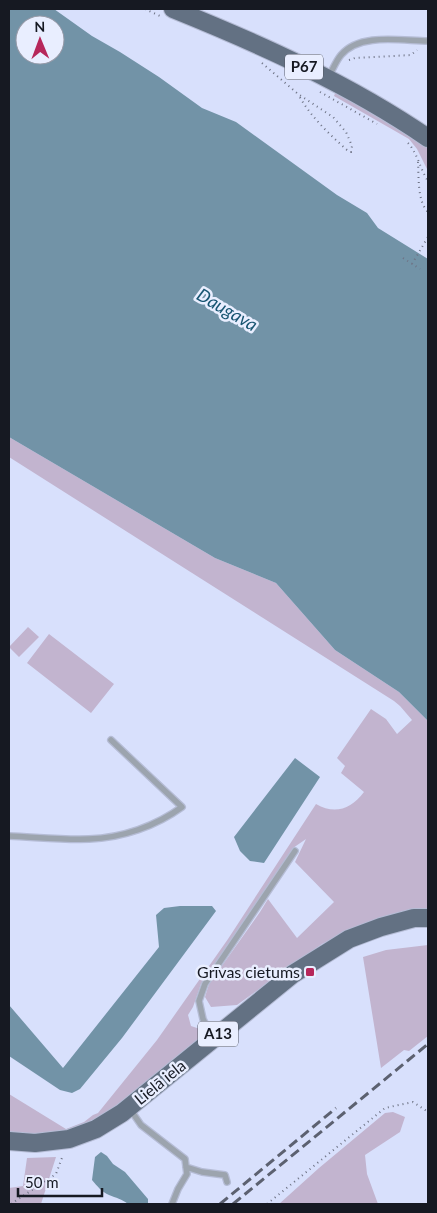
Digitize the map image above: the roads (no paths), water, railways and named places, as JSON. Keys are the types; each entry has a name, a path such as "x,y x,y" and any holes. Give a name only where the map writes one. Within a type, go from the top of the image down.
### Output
{"main road":[{"name":"P67","path":"168,13 264,47 322,84 389,112 428,138"},
{"name":"Lielā iela","path":"9,1141 35,1143 69,1139 96,1129 128,1108 293,974 349,939 381,927 414,918 428,918"}],"lane":[{"path":"322,84 341,55 356,45 379,39 394,38 428,41"},
{"path":"9,836 90,839 127,833 169,816 182,807 111,740"},
{"path":"213,1038 203,1019 199,1001 205,984 295,851"},
{"path":"128,1108 141,1125 185,1159 187,1174 172,1204"},
{"path":"186,1167 202,1172 226,1175 227,1182"}],"water":[{"name":"Daugava","path":"9,9 54,9 62,15 15,15 15,65 65,65 65,17 92,36 159,77 202,108 236,122 337,195 367,213 378,228 428,259 428,721 399,692 335,650 276,583 215,558 9,437"},
{"path":"295,758 320,777 264,863 250,861 240,851 234,837"},
{"path":"212,906 216,911 122,1038 80,1089 72,1093 60,1090 9,1056 9,1005 63,1068 159,947 156,915 164,908"},
{"path":"101,1152 113,1164 125,1172 148,1199 148,1204 128,1204 106,1194 92,1180 95,1157"}],"railway":[{"path":"233,1204 428,1044"},
{"path":"220,1204 336,1108"}],"place":[{"name":"Grīvas cietums","path":"310,972"}]}
